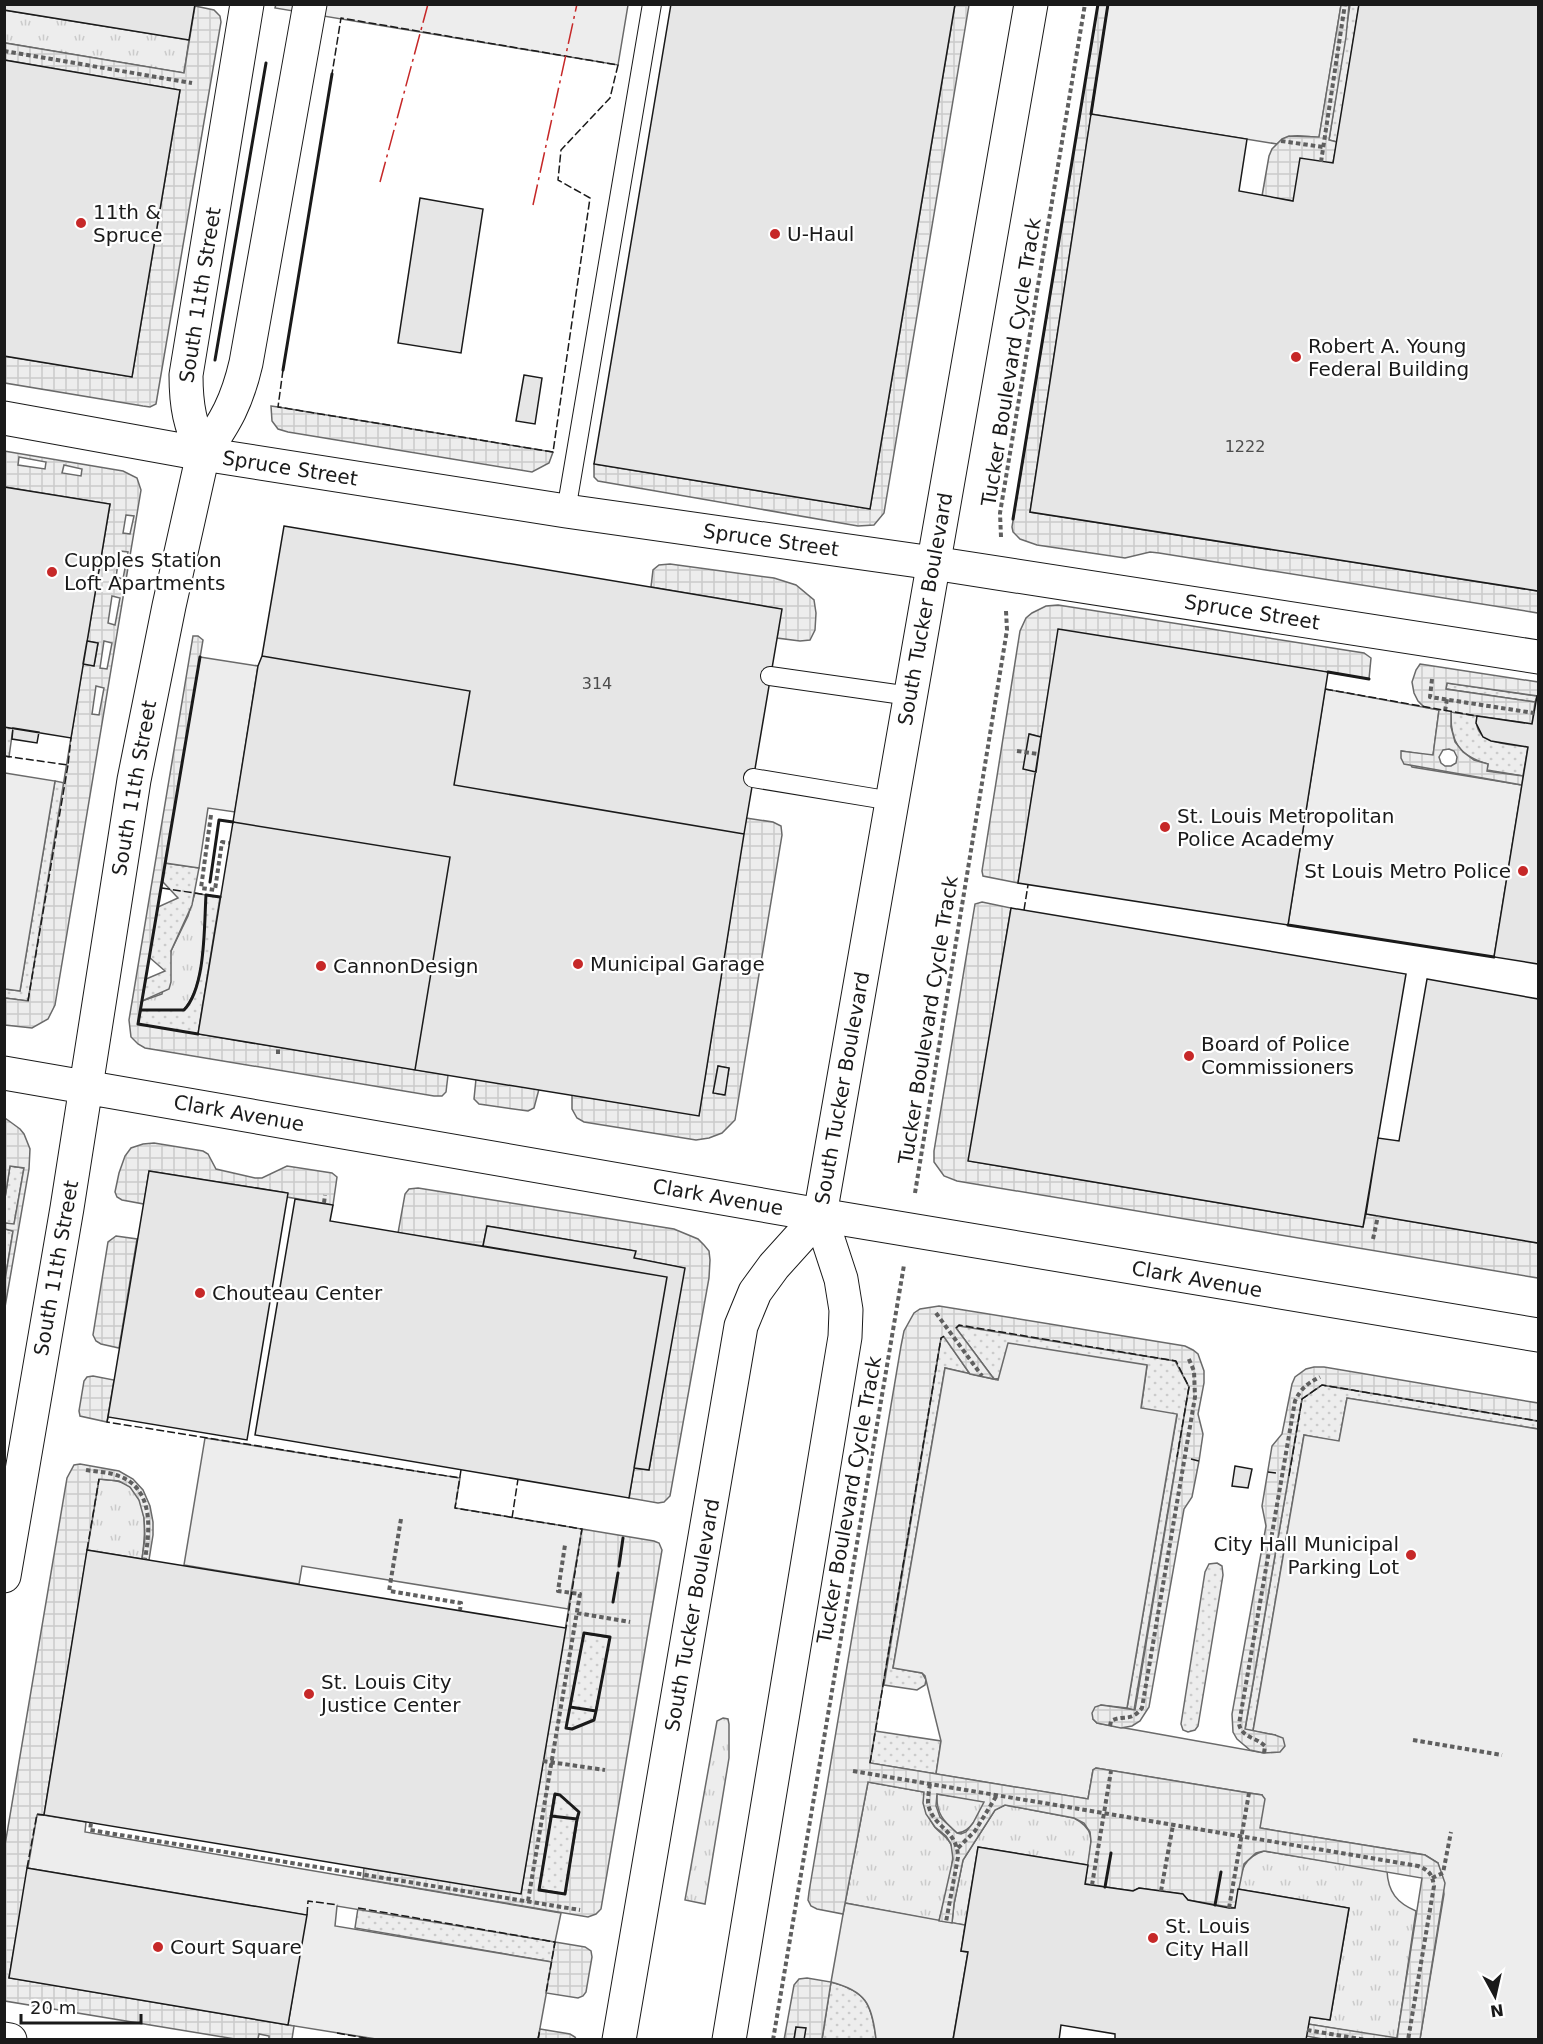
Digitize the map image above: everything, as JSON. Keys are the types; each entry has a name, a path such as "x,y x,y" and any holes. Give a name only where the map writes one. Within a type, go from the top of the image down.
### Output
{"main road":[{"name":"South 11th Street","path":"4,1576 65,1219 134,780 203,454 191,428 186,401 186,375 247,4"},
{"path":"203,454 226,421 244,371 309,4"},
{"name":"South Tucker Boulevard","path":"729,2040 845,1337 846,1310 841,1279 820,1215 1031,4"},
{"name":"Spruce Street","path":"4,418 203,454 566,511 933,563 1539,657"},
{"name":"Clark Avenue","path":"4,1073 820,1215 1539,1335"},
{"name":"South Tucker Boulevard","path":"620,2040 741,1326 755,1292 774,1266 820,1215"},
{"path":"4,2039 10,2040"}],"lane":[{"path":"566,511 652,4"},
{"path":"770,676 910,696"},
{"path":"753,778 892,801"}],"path":[{"name":"Tucker Boulevard Cycle Track","path":"773,2040 910,1229 1007,630 1000,513 1085,4"},
{"path":"1321,162 1346,4"},
{"path":"4,51 192,83"},
{"path":"1281,141 1323,147"},
{"path":"1432,675 1430,697 1534,712"},
{"path":"1445,711 1447,699"},
{"path":"1017,751 1038,754"},
{"path":"211,815 201,888 215,890 222,842 229,843"},
{"path":"278,1047 278,1054"},
{"path":"324,1203 325,1195"},
{"path":"1373,1239 1378,1216"},
{"path":"936,1313 982,1376"},
{"path":"1110,1726 1111,1721 1116,1718 1127,1719 1136,1716 1142,1708 1195,1397 1194,1371 1188,1357"},
{"path":"1264,1753 1265,1746 1260,1741 1249,1738 1241,1731 1239,1724 1295,1401 1299,1391 1320,1377"},
{"path":"86,1470 119,1476 130,1481 138,1490 145,1503 148,1516 149,1530 145,1559"},
{"path":"401,1519 389,1591 461,1604 460,1610"},
{"path":"528,1901 580,1594 558,1591 565,1545"},
{"path":"577,1613 630,1622"},
{"path":"1413,1740 1502,1755"},
{"path":"543,1761 605,1770"},
{"path":"853,1771 1418,1866 1428,1870 1434,1886 1408,2040"},
{"path":"1092,1885 1111,1771"},
{"path":"930,1784 928,1804 931,1813 954,1838 958,1848 946,1922"},
{"path":"1229,1908 1249,1793"},
{"path":"958,1848 975,1831 997,1795"},
{"path":"91,1823 90,1830 580,1910"},
{"path":"1161,1891 1173,1825"},
{"path":"1432,1878 1443,1873 1451,1832"},
{"path":"1307,2030 1366,2040"}],"green space":[{"path":"1350,5 1359,5 1337,142 1329,140"},
{"path":"4,10 189,40 184,73 5,43"},
{"path":"1447,683 1537,696 1535,702 1446,689"},
{"path":"1451,712 1477,716 1477,726 1486,738 1502,744 1528,747 1523,776 1487,770 1488,764 1463,752 1452,732"},
{"path":"4,727 13,728 9,757 5,756"},
{"path":"55,781 65,783 28,1001 5,998 5,989 20,991"},
{"path":"165,863 199,868 192,905 171,951 169,989 142,1001 146,979 165,971 149,957 158,907 178,898 163,882"},
{"path":"195,893 206,895 200,972 191,1000 184,1010 141,1010 142,1001 162,994 171,951 188,916"},
{"path":"206,895 220,897 198,1034 138,1024 141,1010 183,1010 191,1000 200,972"},
{"path":"10,1166 24,1168 14,1225 5,1223 5,1198"},
{"path":"5,1229 13,1231 5,1280"},
{"path":"959,1325 1176,1361 1189,1387 1134,1710 1127,1708 1177,1415 1141,1409 1147,1366 994,1379 956,1328"},
{"path":"944,1336 970,1374 945,1368 893,1668 922,1673 926,1680 925,1685 917,1690 884,1685 941,1338"},
{"path":"1322,1385 1538,1421 1538,1429 1347,1398 1339,1442 1304,1435 1253,1731 1245,1730 1302,1399"},
{"path":"99,1479 123,1483 136,1494 143,1511 144,1521 142,1559 87,1550"},
{"path":"1217,1563 1222,1566 1223,1575 1198,1726 1195,1730 1188,1732 1183,1730 1181,1724 1205,1572 1209,1564"},
{"path":"584,1633 610,1637 594,1720 572,1729 566,1728"},
{"path":"723,1718 728,1719 729,1724 729,1758 705,1904 685,1900 717,1721"},
{"path":"875,1731 941,1741 936,1774 870,1763"},
{"path":"868,1782 924,1792 929,1818 951,1844 952,1863 939,1921 845,1903"},
{"path":"555,1794 560,1795 579,1812 565,1894 539,1890"},
{"path":"937,1794 985,1801 971,1826 957,1833 941,1816"},
{"path":"1005,1805 1074,1818 1081,1823 1086,1827 1091,1838 1088,1865 978,1847 965,1925 952,1923 963,1860 995,1810"},
{"path":"1264,1851 1387,1871 1389,1885 1395,1896 1416,1911 1397,2039 1308,2024 1310,2017 1330,2020 1349,1908 1238,1889 1245,1865 1252,1857"},
{"path":"358,1908 555,1942 552,1962 355,1928"},
{"path":"831,1982 852,1990 865,2001 872,2017 876,2039 822,2040"}],"shaded area":[{"path":"276,4 628,5 618,65 275,8"},
{"path":"955,5 969,5 884,513 874,525 858,526 598,481 594,477 594,464 870,509"},
{"path":"1098,5 1108,5 1030,512 1538,591 1538,613 1159,553 1150,552 1125,558 1037,545 1020,539 1013,532"},
{"path":"1108,5 1341,5 1319,138 1292,136 1277,144 1091,114"},
{"path":"1341,5 1349,5 1329,140 1337,142 1333,163 1293,201 1262,196 1272,149 1282,139 1289,136 1319,137"},
{"path":"195,6 214,10 220,16 221,22 156,404 150,407 5,383 4,356 132,377 180,90 5,60 5,43 184,73"},
{"path":"271,406 553,452 549,463 532,472 288,432 278,429 272,421"},
{"path":"4,451 123,471 137,478 141,490 55,1005 48,1019 32,1028 5,1025 5,998 28,1001 83,664 94,666 98,643 87,641 110,504 5,487","holes":["19,457 46,462 45,469 18,465","64,465 82,469 81,476 62,473","126,515 134,516 130,534 123,533","120,551 128,552 123,579 116,577","112,596 120,598 115,625 108,623","104,641 112,643 107,669 100,668","96,686 104,688 99,715 92,714"]},
{"path":"670,564 774,578 796,585 814,600 815,630 810,640 777,638 781,609 651,587 653,570 659,565"},
{"path":"1058,605 1364,653 1371,658 1369,679 1059,630 1041,737 1030,734 1036,772 1018,883 983,876 1020,631 1026,618 1032,613 1046,606"},
{"path":"193,636 198,636 203,640 138,1024 448,1075 446,1092 442,1096 145,1048 131,1037 129,1020"},
{"path":"200,657 258,666 235,812 208,808 199,868 165,863"},
{"path":"1420,664 1538,682 1538,696 1447,683 1446,689 1535,702 1532,724 1451,712 1451,727 1455,742 1463,752 1474,760 1488,764 1487,771 1523,776 1522,785 1404,764 1401,751 1433,755 1439,710 1424,707 1418,701 1412,682","holes":["1443,750 1454,751 1457,757 1456,763 1451,766 1441,763 1439,757"]},
{"path":"1325,689 1439,710 1433,756 1402,751 1412,767 1522,785 1494,957 1288,925"},
{"path":"5,773 55,781 20,991 5,989"},
{"path":"746,818 773,822 781,826 782,835 735,1120 722,1133 696,1140 584,1122 577,1118 572,1109 572,1095 699,1115","holes":["718,1066 729,1068 724,1095 714,1093"]},
{"path":"982,902 1011,908 969,1161 1363,1227 1366,1214 1538,1243 1538,1278 957,1181 944,1176 934,1162 934,1151 975,904"},
{"path":"476,1079 539,1089 534,1108 528,1111 479,1104 474,1099"},
{"path":"5,1118 20,1129 30,1149 29,1169 5,1307 5,1280 13,1231 5,1229 5,1223 14,1224 24,1168 10,1166 5,1198"},
{"path":"154,1143 203,1151 208,1154 216,1169 255,1178 262,1178 287,1166 332,1173 337,1177 333,1205 287,1197 287,1193 149,1171 144,1204 117,1197 115,1192 125,1156 131,1148"},
{"path":"418,1188 674,1229 698,1239 709,1251 709,1278 670,1496 664,1502 629,1498 634,1468 649,1470 684,1268 634,1258 635,1251 487,1226 483,1246 398,1233 405,1194 409,1189"},
{"path":"116,1236 137,1239 119,1348 101,1344 93,1335 108,1242"},
{"path":"939,1306 1185,1346 1198,1354 1204,1371 1198,1414 1203,1434 1192,1497 1184,1509 1149,1707 1140,1721 1132,1726 1121,1728 1097,1723 1092,1713 1095,1707 1101,1705 1135,1710 1189,1387 1175,1361 959,1326 956,1328 994,1379 970,1374 944,1337 941,1338 870,1763 1088,1799 1093,1770 1096,1768 1262,1795 1265,1799 1260,1828 1425,1855 1438,1863 1445,1883 1420,2039 1328,2040 1306,2036 1308,2024 1397,2038 1422,1878 1264,1851 1256,1853 1244,1864 1235,1908 1188,1900 1182,1894 1139,1888 1133,1891 1085,1884 1091,1841 1090,1832 1084,1823 1074,1818 1005,1805 995,1810 963,1860 952,1923 939,1921 953,1859 951,1844 926,1814 923,1803 924,1792 868,1782 843,1914 811,1906 808,1900 809,1892 901,1346 904,1331 914,1313 920,1309","holes":["937,1794 984,1802 973,1823 966,1832 961,1834 940,1817 936,1806"]},
{"name":"City Hall Municipal Parking Lot","path":"1008,1343 1147,1365 1141,1408 1177,1414 1127,1708 1101,1705 1093,1719 1097,1723 1264,1753 1275,1735 1253,1731 1304,1435 1339,1441 1347,1398 1538,1429 1538,2039 1420,2039 1444,1894 1438,1863 1425,1855 1260,1828 1262,1795 1096,1768 1093,1770 1088,1799 936,1774 941,1741 925,1676 922,1673 893,1668 945,1368 998,1380"},
{"path":"1314,1367 1538,1403 1538,1421 1322,1385 1302,1399 1245,1729 1283,1738 1285,1746 1280,1752 1264,1753 1250,1750 1237,1739 1233,1732 1232,1714 1266,1526 1262,1506 1272,1446 1282,1434 1295,1377 1306,1369"},
{"path":"87,1377 114,1380 107,1422 80,1416 84,1381"},
{"path":"205,1438 460,1478 455,1508 582,1529 568,1609 302,1566 299,1584 184,1565"},
{"path":"74,1465 119,1471 133,1479 143,1490 150,1506 153,1535 149,1560 142,1559 145,1538 144,1518 139,1500 130,1487 119,1481 99,1479 44,1815 37,1815 9,1978 294,2026 292,2039 269,2039 269,2036 259,2034 258,2039 235,2039 5,2001 5,1845 67,1478"},
{"path":"582,1529 654,1541 659,1543 662,1550 601,1909 588,1917 363,1879 364,1868 521,1893","holes":["584,1633 610,1638 594,1720 572,1729 566,1727","554,1795 560,1795 579,1812 565,1894 539,1889"]},
{"path":"37,1814 86,1822 85,1832 561,1913 555,1942 337,1906 335,1926 552,1962 538,2039 376,2039 288,2025 306,1915 27,1868"},
{"path":"845,1903 965,1925 961,1951 968,1952 953,2039 876,2039 872,2017 865,2001 852,1990 831,1982"},
{"path":"555,1942 585,1947 591,1951 586,1992 583,1996 578,1998 546,1993"},
{"path":"799,1979 831,1982 822,2039 804,2039 796,2028 794,2039 784,2040 794,1985"},
{"path":"540,2029 570,2034 576,2039 538,2039"}],"building":[{"path":"4,4 195,4 189,40 4,10"},
{"name":"U-Haul","path":"671,4 955,4 870,509 594,464"},
{"name":"Robert A. Young Federal Building","path":"1359,4 1538,4 1538,591 1030,512 1091,114 1247,139 1239,191 1293,201 1300,158 1333,163"},
{"name":"11th & Spruce","path":"4,60 180,90 132,377 4,356"},
{"path":"420,198 483,209 461,353 398,343"},
{"path":"524,375 542,378 535,424 516,421"},
{"name":"Cupples Station Loft Apartments","path":"4,487 110,504 71,738 4,727"},
{"path":"284,526 782,609 744,834 454,785 470,691 262,656"},
{"name":"St. Louis Metropolitan Police Academy","path":"1058,629 1328,672 1288,925 1018,883"},
{"path":"87,641 98,643 94,666 83,664"},
{"name":"Municipal Garage","path":"262,656 470,691 454,785 744,834 699,1116 415,1070 450,857 233,822 258,666"},
{"name":"St Louis Metro Police","path":"1537,696 1538,964 1494,957 1528,747 1491,741 1483,737 1476,723 1477,716 1532,724"},
{"path":"13,728 39,732 37,743 12,739"},
{"path":"1029,734 1041,737 1036,772 1023,769"},
{"name":"CannonDesign","path":"233,822 450,857 415,1070 198,1034"},
{"name":"Board of Police Commissioners","path":"1011,908 1406,974 1363,1227 968,1161"},
{"path":"1427,979 1538,999 1538,1243 1366,1214 1378,1138 1399,1141"},
{"path":"718,1066 729,1068 725,1095 713,1093"},
{"name":"Chouteau Center","path":"149,1171 288,1193 247,1440 108,1417"},
{"path":"295,1199 333,1205 330,1221 667,1277 629,1498 255,1435"},
{"path":"487,1226 636,1251 634,1258 685,1268 649,1470 634,1468 667,1277 483,1246"},
{"path":"1235,1466 1252,1469 1248,1488 1232,1486"},
{"name":"St. Louis City Justice Center","path":"87,1550 566,1628 521,1894 44,1815"},
{"name":"St. Louis City Hall","path":"978,1847 1088,1865 1085,1884 1133,1891 1139,1888 1183,1894 1188,1900 1229,1908 1235,1908 1238,1889 1349,1908 1330,2020 1310,2017 1306,2040 1115,2040 1115,2034 1061,2025 1059,2040 953,2040 968,1952 961,1951"},
{"name":"Court Square","path":"27,1868 307,1915 288,2025 9,1978"},
{"path":"796,2027 806,2028 804,2040 794,2040"}],"fence":[{"path":"283,370 278,407 553,452 590,198 558,180 561,150 610,98 618,65 341,18 332,74"},
{"path":"1325,689 1477,716"},
{"path":"4,756 68,765 71,738"},
{"path":"28,1001 68,765"},
{"path":"1024,910 1028,885"},
{"path":"162,888 220,897"},
{"path":"956,1328 959,1325 1176,1361 1189,1387 1177,1457"},
{"path":"870,1763 941,1338 944,1336"},
{"path":"1289,1476 1302,1399 1322,1385 1538,1421"},
{"path":"108,1417 107,1422 460,1478"},
{"path":"1191,1459 1199,1461"},
{"path":"461,1470 455,1508 582,1529 566,1628"},
{"path":"1268,1472 1276,1473"},
{"path":"87,1550 99,1479"},
{"path":"512,1518 518,1479"},
{"path":"27,1868 37,1814 44,1815"},
{"path":"307,1915 308,1901 338,1905"},
{"path":"358,1908 555,1942 546,1993"},
{"path":"538,2040 540,2029"},
{"path":"337,2033 376,2040"}],"wall":[{"path":"1013,519 1098,4"},
{"path":"1091,114 1108,4"},
{"path":"215,360 266,63"},
{"path":"283,370 332,74"},
{"path":"198,1034 138,1024 200,657"},
{"path":"1328,672 1369,679"},
{"path":"210,882 219,820 233,822"},
{"path":"141,1010 184,1010 191,1000 200,972 206,895 220,897"},
{"path":"1288,925 1494,957"},
{"path":"619,1566 623,1538"},
{"path":"613,1602 618,1573"},
{"path":"570,1707 596,1711 594,1720 572,1729 566,1728 584,1633 610,1637 596,1711"},
{"path":"551,1816 577,1819 579,1812 560,1795 555,1794 539,1890 565,1894 577,1819"},
{"path":"1105,1887 1111,1853"},
{"path":"1215,1905 1221,1872"}],"power":[{"path":"380,182 428,4"},
{"path":"533,205 577,4"}],"place":[{"name":"11th & Spruce","path":"81,223"},
{"name":"U-Haul","path":"775,234"},
{"name":"Robert A. Young Federal Building","path":"1296,357"},
{"name":"Cupples Station Loft Apartments","path":"52,572"},
{"name":"St. Louis Metropolitan Police Academy","path":"1165,827"},
{"name":"St Louis Metro Police","path":"1523,871"},
{"name":"Municipal Garage","path":"578,964"},
{"name":"CannonDesign","path":"321,966"},
{"name":"Board of Police Commissioners","path":"1189,1056"},
{"name":"Chouteau Center","path":"200,1293"},
{"name":"City Hall Municipal Parking Lot","path":"1411,1555"},
{"name":"St. Louis City Justice Center","path":"309,1694"},
{"name":"St. Louis City Hall","path":"1153,1938"},
{"name":"Court Square","path":"158,1947"}]}
